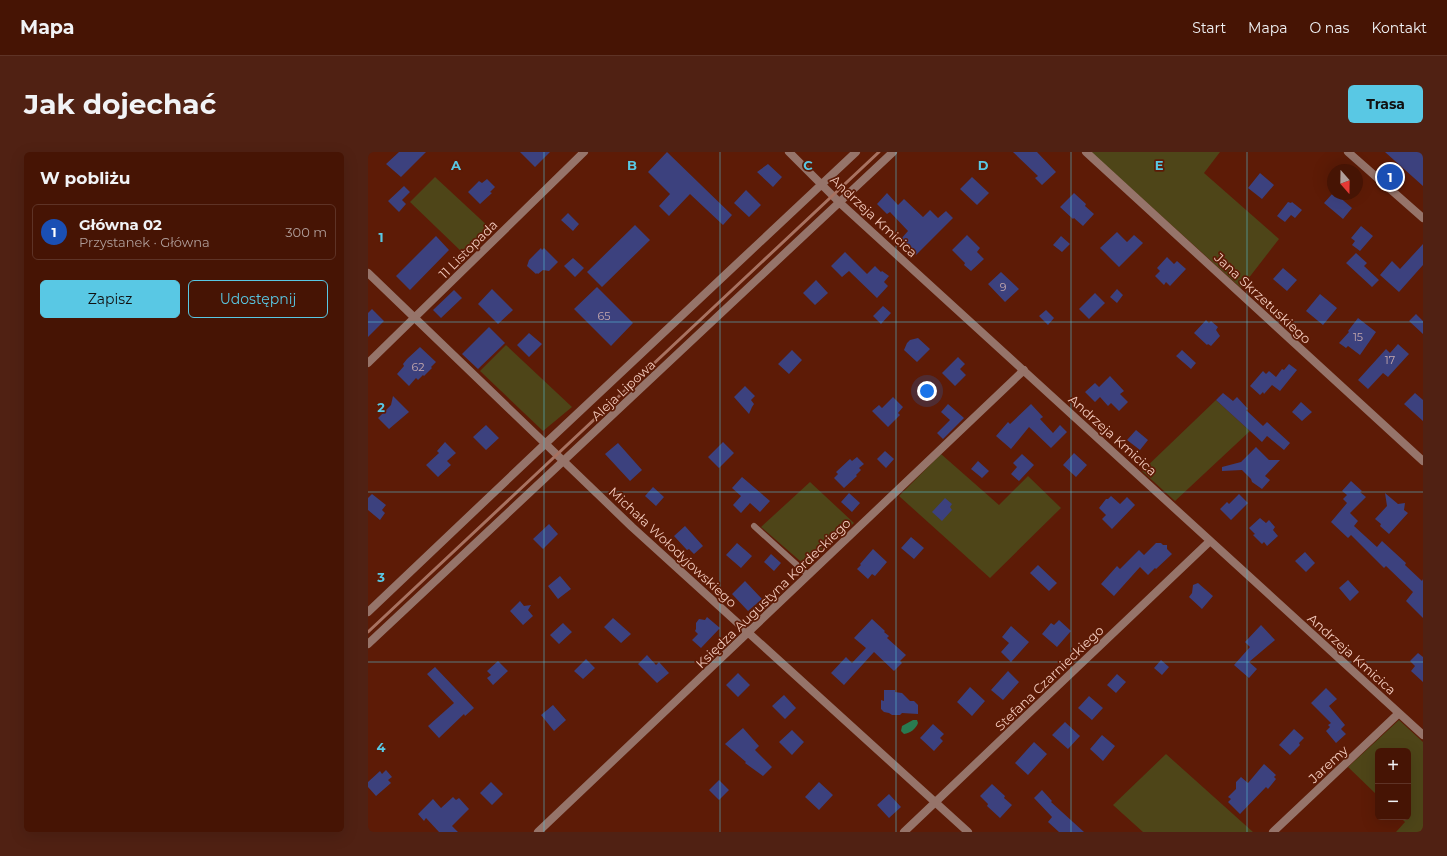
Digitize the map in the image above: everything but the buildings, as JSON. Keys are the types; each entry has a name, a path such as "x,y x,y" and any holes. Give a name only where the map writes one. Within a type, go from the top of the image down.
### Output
{"street":[{"name":"11 Listopada","path":"368,363 584,152"},
{"name":"Andrzeja Kmicica","path":"789,152 822,183 840,203 1423,735"},
{"name":"Aleja Lipowa","path":"368,612 856,152"},
{"name":"Aleja Lipowa","path":"368,644 564,462 893,152"},
{"name":"Jana Skrzetuskiego","path":"1086,152 1423,461"},
{"path":"1348,152 1422,215"},
{"name":"Michała Wołodyjowskiego","path":"368,274 632,527 968,832"},
{"name":"Księdza Augustyna Kordeckiego","path":"538,832 1024,370"},
{"name":"Stefana Czarnieckiego","path":"904,832 1210,540"},
{"name":"Jaremy","path":"1273,832 1399,713"}],"lane":[{"path":"754,526 808,575"}],"shaded area":[{"path":"1091,152 1220,152 1204,173 1279,239 1241,288"},
{"path":"435,177 491,229 465,255 410,202"},
{"path":"506,345 572,407 543,431 480,371"},
{"path":"1216,400 1250,431 1175,501 1142,471"},
{"path":"941,454 999,505 1028,476 1061,508 990,578 899,496"},
{"path":"810,482 854,523 807,567 761,527"},
{"path":"913,720 917,720 918,723 916,727 904,734 901,731 902,726"},
{"path":"1399,720 1423,742 1423,832 1396,832 1405,822 1403,820 1411,820 1411,748 1375,748 1375,793 1348,767"},
{"path":"1166,754 1253,832 1143,832 1113,805"}],"railway":[{"path":"368,632 879,152"}],"place":[{"name":"Główna 02","path":"1390,177"}]}
